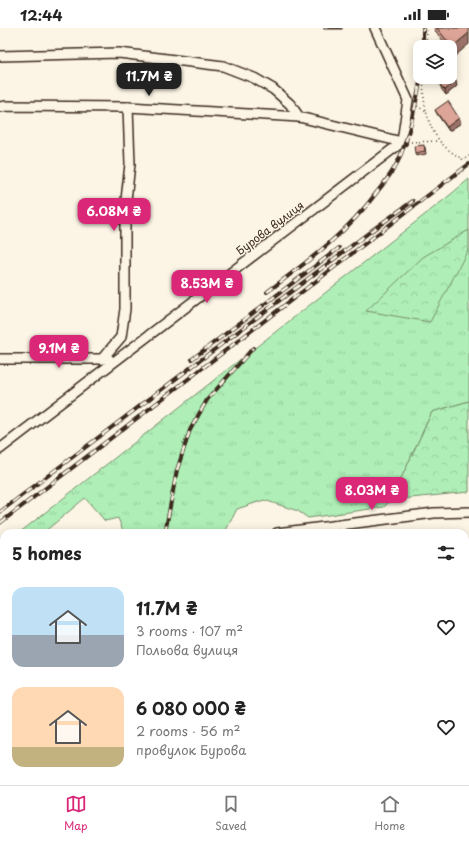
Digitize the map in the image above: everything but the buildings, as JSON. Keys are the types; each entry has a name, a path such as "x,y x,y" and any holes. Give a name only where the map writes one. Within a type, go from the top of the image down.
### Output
{"street":[{"path":"0,107 128,107 299,117 402,142 408,100 375,28"},
{"path":"0,56 119,53 223,66 254,78 273,89 290,104 299,117"},
{"path":"102,358 121,337 125,309 125,209 130,164 128,107"},
{"name":"Бурова вулиця","path":"0,449 402,142"},
{"path":"0,359 119,358"},
{"path":"342,529 434,513 469,512"}],"path":[{"path":"426,40 427,28"},
{"path":"425,84 429,123 439,141 463,160 469,156"},
{"path":"408,100 427,112"},
{"path":"402,142 439,141"}],"green space":[{"path":"469,179 469,401 432,412 391,500 384,507 308,518 298,511 264,500 237,509 227,529 122,529 118,518 105,521 85,498 48,529 24,529"},
{"path":"469,230 469,248 430,322 366,311 423,257"},
{"path":"469,401 469,492 391,500 432,412"}],"railway":[{"path":"423,28 423,40"},
{"path":"267,292 340,234 365,207 389,176 403,149 415,108 420,84"},
{"path":"0,523 469,164"},
{"path":"0,512 371,231 413,201"},
{"path":"192,359 339,248"},
{"path":"166,529 177,470 190,430 207,400 253,348"}]}
